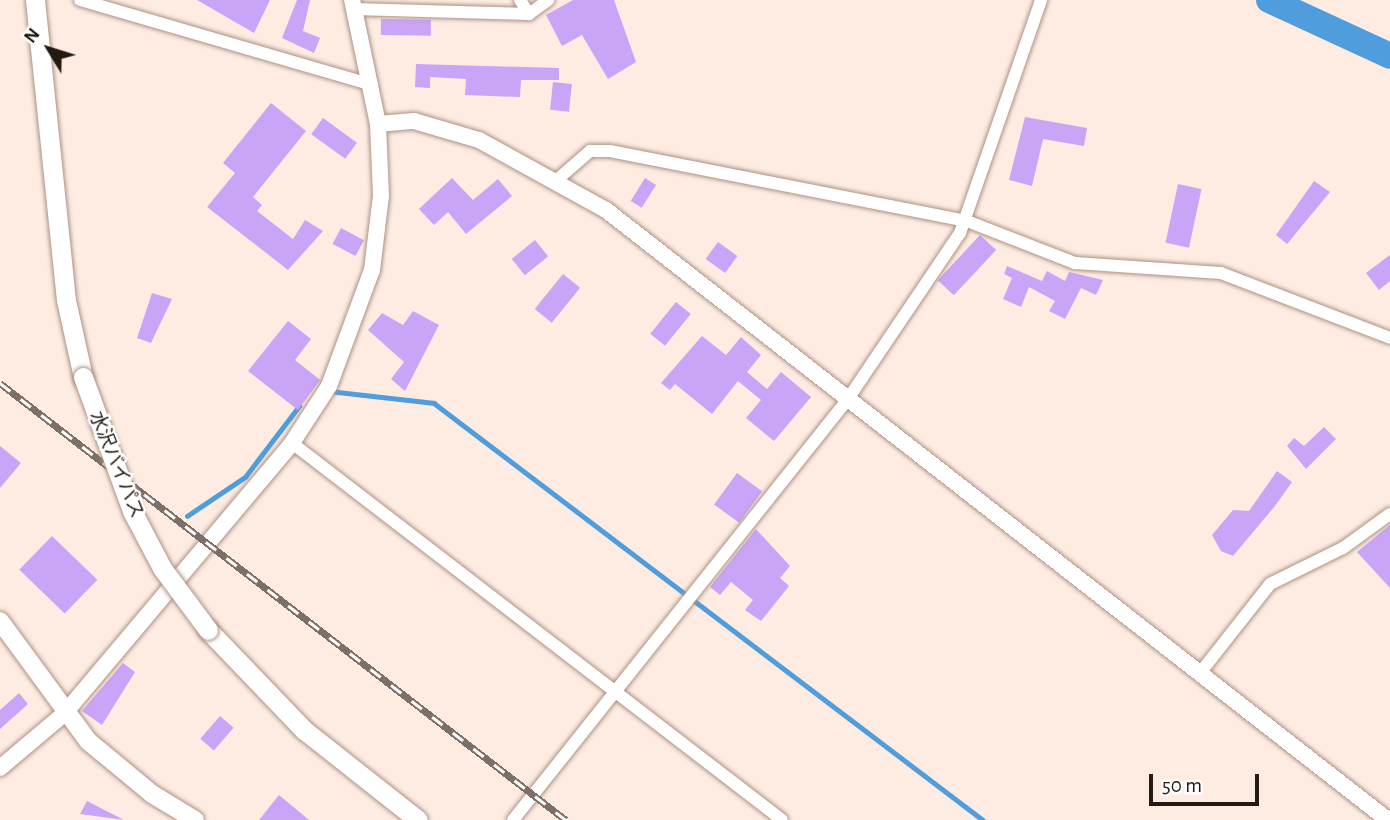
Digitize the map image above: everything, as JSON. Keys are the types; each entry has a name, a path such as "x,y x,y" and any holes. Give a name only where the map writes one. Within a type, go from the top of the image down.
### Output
{"highway":[{"name":"水沢バイパス","path":"34,0 66,300 83,377 132,511 162,568 208,630 304,730 418,820"}],"main road":[{"path":"0,621 64,714 120,770 195,820"}],"street":[{"path":"80,0 372,85"},
{"path":"520,0 529,14"},
{"path":"0,768 64,714 292,443 329,386 372,270 381,196 378,124 353,4 529,14 548,0"},
{"path":"513,820 848,399 967,221 1041,0"},
{"path":"378,124 433,124 558,179 848,399 1388,820"},
{"path":"558,179 590,151 610,151 967,221 1075,263 1222,273 1390,338"},
{"path":"292,443 782,820"},
{"path":"1200,673 1270,584 1343,548 1390,514"}],"building":[{"path":"197,0 270,0 254,33"},
{"path":"297,0 310,0 303,31 320,38 314,53 282,38"},
{"path":"573,0 614,0 636,62 608,79 582,35 562,46 546,15"},
{"path":"381,19 431,20 431,36 381,35"},
{"path":"416,64 559,68 559,80 521,80 520,97 465,95 466,79 430,77 430,88 415,87"},
{"path":"553,82 572,84 569,112 550,110"},
{"path":"271,103 306,131 253,197 262,205 257,211 293,239 305,220 323,231 288,270 207,207 235,173 223,163"},
{"path":"1025,117 1087,128 1084,146 1043,139 1032,186 1009,180"},
{"path":"323,118 357,143 345,159 311,134"},
{"path":"452,178 473,200 498,179 512,196 466,234 448,212 434,225 419,209"},
{"path":"645,178 656,185 642,208 631,201"},
{"path":"1314,181 1330,192 1287,244 1276,235"},
{"path":"1178,184 1201,189 1189,248 1166,243"},
{"path":"341,228 364,240 356,256 333,244"},
{"path":"980,235 996,250 954,295 938,280"},
{"path":"535,240 548,256 525,275 512,259"},
{"path":"718,242 737,256 725,273 706,259"},
{"path":"1390,255 1390,281 1379,290 1366,273"},
{"path":"1007,266 1042,281 1047,271 1065,281 1069,272 1103,280 1096,295 1081,288 1065,319 1049,311 1055,301 1029,287 1021,307 1003,299 1012,278 1004,274"},
{"path":"563,274 580,288 552,323 535,309"},
{"path":"152,293 172,299 151,343 137,338"},
{"path":"676,302 691,314 665,346 650,334"},
{"path":"413,311 439,325 405,391 391,379 404,362 368,330 382,313 403,325"},
{"path":"288,321 311,339 295,360 320,380 298,410 248,371"},
{"path":"702,336 726,355 741,337 761,355 747,372 767,389 781,372 811,397 774,441 746,418 761,400 738,381 712,414 675,384 670,390 661,383"},
{"path":"1324,427 1336,439 1306,469 1287,446 1294,438 1304,446"},
{"path":"0,446 21,463 0,488"},
{"path":"1277,471 1292,482 1233,556 1221,551 1212,535 1233,510 1249,511"},
{"path":"737,473 762,491 739,523 714,505"},
{"path":"1390,525 1390,588 1357,552"},
{"path":"756,529 790,566 780,578 789,586 761,621 745,610 753,600 731,582 720,595 710,587"},
{"path":"52,536 97,580 65,614 19,570"},
{"path":"123,663 135,672 102,725 82,711"},
{"path":"19,693 28,704 0,729 0,710"},
{"path":"220,716 234,728 214,750 200,739"},
{"path":"279,795 309,820 259,820"},
{"path":"87,801 124,820 80,814"}],"waterway":[{"path":"1269,0 1390,56"},
{"path":"329,391 434,403 983,820"},
{"path":"187,516 245,477 299,406"}],"railway":[{"path":"0,383 566,820"}]}
